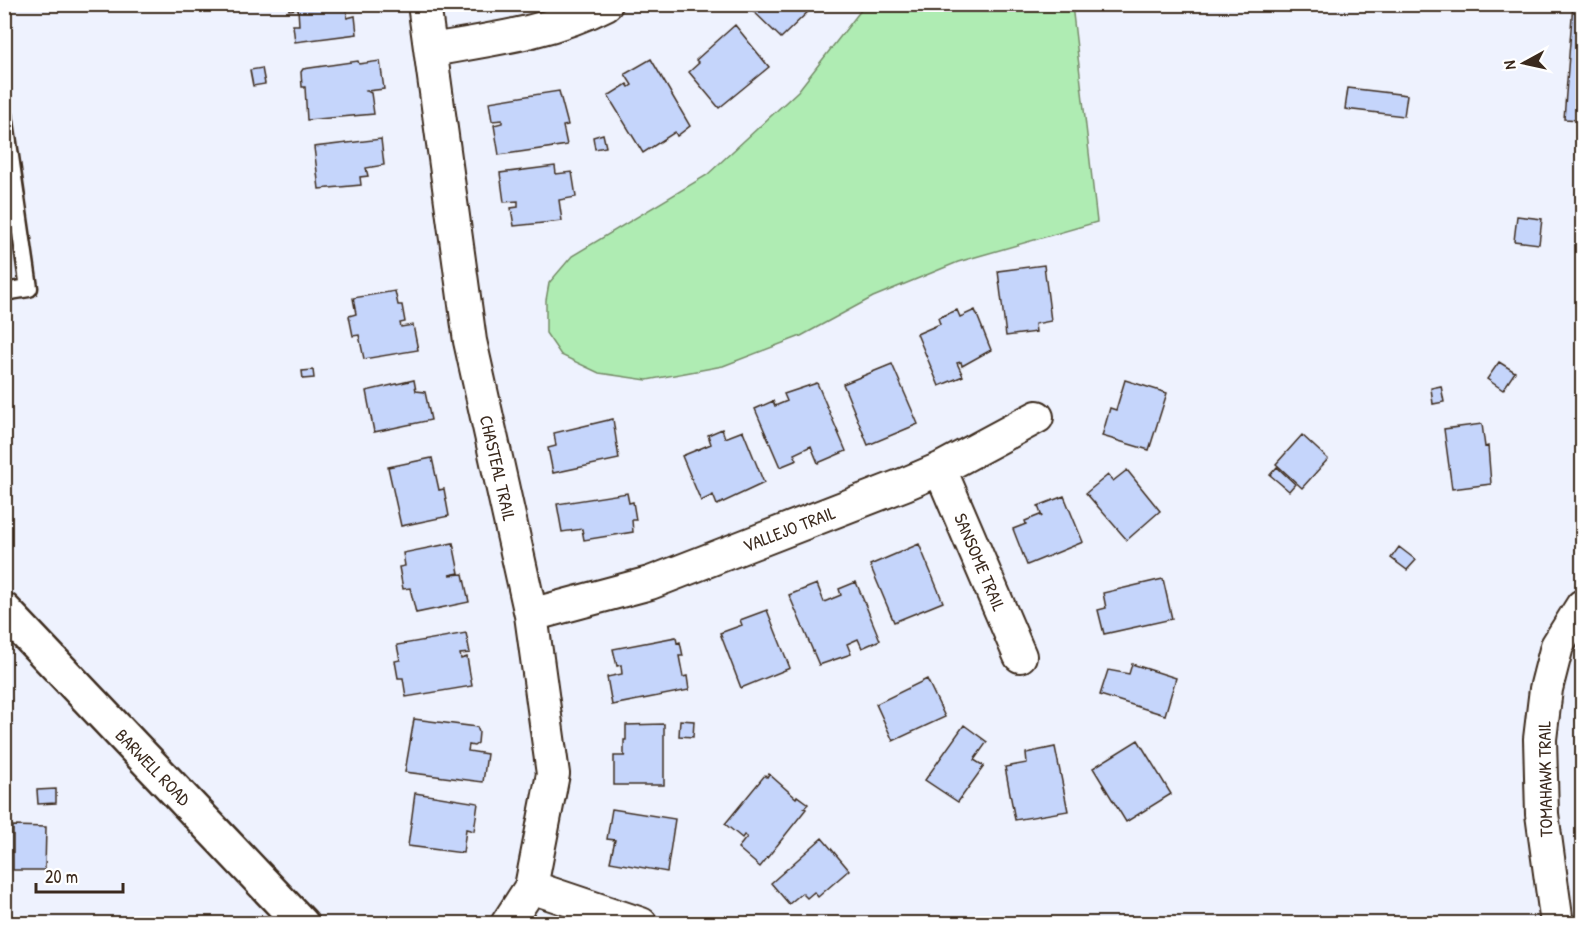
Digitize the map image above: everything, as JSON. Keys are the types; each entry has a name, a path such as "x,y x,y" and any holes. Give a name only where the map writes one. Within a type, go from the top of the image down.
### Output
{"street":[{"name":"CHASTEAL TRAIL","path":"424,4 470,340 531,615 553,774 531,887 507,924"},
{"path":"431,50 532,32 588,14 606,4"},
{"name":"VALLEJO TRAIL","path":"531,615 651,583 940,469 1037,417"},
{"name":"SANSOME TRAIL","path":"940,469 1020,656"},
{"name":"TOMAHAWK TRAIL","path":"1557,924 1542,814 1540,739 1546,688 1557,646 1582,606"},
{"name":"BARWELL ROAD","path":"4,610 302,924"},
{"path":"531,887 641,924"}],"lane":[{"path":"4,115 29,288 4,292"}],"green space":[{"path":"865,5 1072,5 1097,222 958,262 873,297 801,336 723,366 647,380 599,373 561,355 546,333 546,300 549,283 572,256 707,175 798,91"}],"building":[{"path":"288,4 346,4 347,18 355,16 357,34 295,42 293,25 299,25 298,9 289,10"},
{"path":"746,4 816,4 781,38"},
{"path":"1573,4 1582,4 1582,120 1564,119"},
{"path":"735,25 769,67 719,108 689,72 699,63 696,60"},
{"path":"651,59 690,126 677,136 675,132 643,153 608,96 627,84 629,87 632,85 625,74"},
{"path":"358,61 359,64 380,61 384,89 367,91 371,93 374,114 307,120 305,87 302,87 301,72 303,69"},
{"path":"262,68 265,84 253,86 250,70"},
{"path":"1348,88 1407,95 1404,116 1345,109"},
{"path":"559,91 568,125 563,126 567,145 499,155 494,125 502,123 502,120 492,121 489,102"},
{"path":"603,134 606,147 595,149 593,137"},
{"path":"381,139 384,165 366,168 368,176 360,177 361,185 319,189 314,147"},
{"path":"555,166 556,174 572,172 576,197 559,200 562,221 514,226 511,208 518,207 518,201 504,202 500,173"},
{"path":"1517,216 1542,219 1539,244 1514,241"},
{"path":"1044,265 1051,321 1035,324 1036,332 1006,336 998,271"},
{"path":"395,291 398,305 402,305 405,322 400,323 401,327 413,325 418,350 364,359 359,335 353,336 349,316 356,314 353,298"},
{"path":"957,310 960,317 975,310 991,350 962,366 961,362 957,363 963,376 939,386 917,334 940,324 938,318"},
{"path":"1499,362 1515,372 1503,390 1487,379"},
{"path":"892,364 918,424 868,445 843,384"},
{"path":"313,370 314,378 303,379 302,371"},
{"path":"414,380 416,391 425,392 431,420 374,432 366,391"},
{"path":"1125,380 1167,393 1149,450 1102,436 1110,408 1116,410"},
{"path":"817,383 846,451 818,463 811,446 794,454 797,460 780,467 755,409 773,401 775,406 787,401 784,394"},
{"path":"1441,386 1444,402 1433,404 1431,388"},
{"path":"613,419 619,459 553,473 548,448 556,446 554,433"},
{"path":"1482,424 1485,447 1488,446 1491,484 1452,489 1444,429"},
{"path":"722,429 725,438 743,431 764,483 717,505 713,495 701,501 682,456 711,444 708,435"},
{"path":"1302,435 1328,459 1302,488 1276,464"},
{"path":"432,458 439,490 444,489 449,516 401,526 388,467"},
{"path":"1277,467 1295,484 1289,491 1270,475"},
{"path":"1127,470 1160,511 1127,540 1086,493 1108,475 1113,481"},
{"path":"627,493 629,503 633,502 636,520 632,520 633,532 584,540 582,529 562,532 557,504"},
{"path":"1064,496 1083,542 1027,565 1013,529 1026,524 1025,521 1040,515 1042,517 1038,506"},
{"path":"453,543 459,573 449,575 463,574 469,602 416,613 410,588 403,589 399,567 405,566 403,553"},
{"path":"919,544 943,602 894,622 870,565"},
{"path":"1399,547 1416,560 1407,570 1391,558"},
{"path":"1163,579 1172,619 1104,634 1098,610 1106,608 1103,593"},
{"path":"856,582 880,640 862,648 858,639 847,644 851,654 819,665 789,595 817,584 824,602 841,595 839,589"},
{"path":"767,610 790,668 741,688 720,633 742,625 740,620"},
{"path":"466,633 470,653 460,654 461,659 467,657 472,686 406,697 403,678 398,678 395,661 400,660 397,645"},
{"path":"676,637 677,643 680,642 683,656 679,656 683,677 687,676 689,690 612,705 607,677 622,674 621,665 617,666 613,649"},
{"path":"1132,664 1176,678 1165,715 1100,695 1108,670 1129,674"},
{"path":"927,679 945,717 893,741 876,704"},
{"path":"414,719 477,727 478,743 474,746 469,745 468,751 487,754 483,782 405,772"},
{"path":"680,720 694,721 693,737 679,736"},
{"path":"664,724 664,785 614,785 614,756 626,756 624,755 624,740 626,740 626,725"},
{"path":"964,725 987,742 974,760 984,766 958,802 925,780"},
{"path":"1138,740 1171,794 1126,822 1093,768"},
{"path":"1055,747 1068,811 1015,820 1005,767 1027,763 1026,753"},
{"path":"769,774 796,798 797,796 808,804 760,867 738,848 747,837 744,835 742,838 725,824 765,775 767,777"},
{"path":"56,789 56,803 38,804 37,790"},
{"path":"415,793 478,803 474,831 466,829 463,853 408,846"},
{"path":"612,809 675,819 667,872 610,862 615,840 607,839"},
{"path":"13,826 46,827 45,870 13,870"},
{"path":"822,838 849,870 818,897 814,892 807,898 802,893 789,904 771,883"}]}
